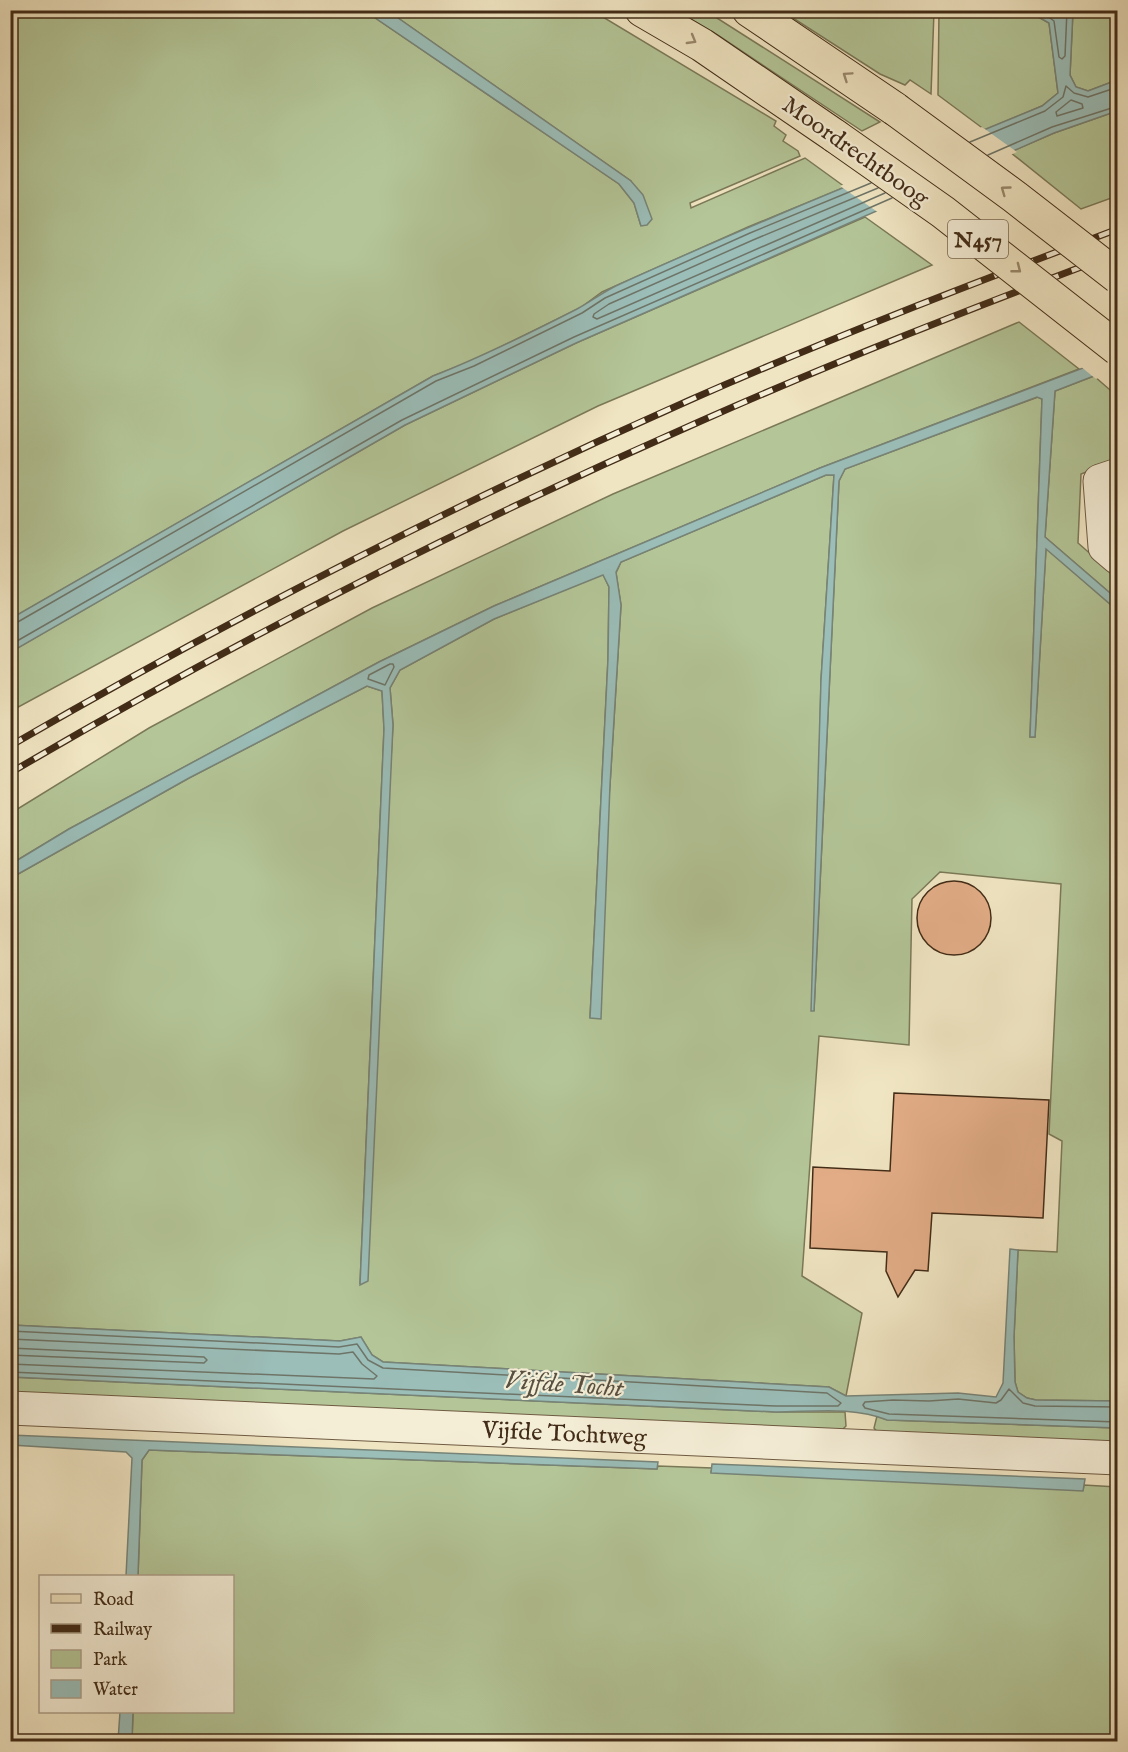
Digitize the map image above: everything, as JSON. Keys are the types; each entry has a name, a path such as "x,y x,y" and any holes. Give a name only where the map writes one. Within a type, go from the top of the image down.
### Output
{"main road":[{"name":"Moordrechtboog","path":"642,10 702,45 943,212 1118,349"},
{"name":"N457","path":"749,10 896,109 1118,277"}],"street":[{"path":"1118,475 1100,481 1105,547 1118,558"},
{"name":"Vijfde Tochtweg","path":"10,1408 1118,1458"}],"green space":[{"path":"11,11 365,11 619,184 634,203 641,226 631,181 388,11 593,11 776,121 774,126 786,135 783,141 798,151 800,156 690,203 691,208 805,158 845,187 602,292 580,308 472,361 433,376 11,619"},
{"path":"677,11 706,11 880,122 862,131 719,36"},
{"path":"782,11 934,11 931,94 910,80 905,85 880,74"},
{"path":"939,11 1028,11 1049,23 1058,93 1042,106 985,130 938,95"},
{"path":"1073,11 1117,11 1117,80 1088,91 1076,87 1070,75"},
{"path":"1117,111 1117,196 1081,209 1010,152 1054,133"},
{"path":"865,217 932,265 598,406 343,531 11,711 10,652 405,425 576,343"},
{"path":"1019,322 1079,369 820,468 494,606 379,662 69,829 11,864 11,813 149,728 372,608 613,494"},
{"path":"1094,376 1117,396 1117,460 1081,474 1078,543 1117,577 1117,599 1045,537 1055,391"},
{"path":"1038,397 1042,399 1030,737 1035,737 1046,548 1117,610 1117,1401 1036,1400 1027,1398 1018,1392 1015,1382 1014,1337 1018,1250 1057,1252 1062,1141 1049,1134 1061,884 940,872 912,899 909,1045 819,1036 802,1276 862,1313 846,1396 829,1387 383,1362 372,1355 361,1337 340,1341 11,1325 11,878 189,778 367,686 382,691 384,729 360,1284 393,725 390,688 400,670 494,619 603,574 609,587 608,659 590,1018 610,785 621,605 616,573 621,562 826,475 834,475 821,680 814,1011 839,481 845,469"},
{"path":"11,1377 776,1412 845,1412 846,1426 840,1432 11,1398"},
{"path":"877,1416 888,1420 1117,1428 1117,1448 878,1433 874,1428"},
{"path":"149,1450 657,1469 658,1466 712,1468 711,1472 1083,1490 1084,1485 1117,1487 1117,1741 132,1742 133,1713 234,1713 234,1575 138,1575 142,1460"}],"water":[{"path":"365,11 388,11 631,181 643,195 652,219 647,225 641,226 634,203 619,184"},
{"path":"1028,11 1073,11 1070,75 1076,87 1088,91 1117,80 1117,111 1054,133 576,343 405,425 11,652 10,619 433,376 524,336 614,287 672,261 1042,106 1058,93 1049,23"},
{"path":"1117,355 1117,367 1055,391 1045,537 1117,599 1117,610 1046,549 1035,737 1030,737 1042,399 1037,397 845,469 839,481 814,1011 811,1011 821,680 834,475 826,475 621,562 616,572 621,605 610,785 601,1019 590,1018 608,659 609,587 603,575 494,619 400,670 390,688 393,725 368,1281 360,1285 384,729 382,691 367,686 189,778 11,878 11,864 69,829 379,662 494,606 820,468"},
{"name":"Vijfde Tocht","path":"1010,1249 1018,1250 1014,1337 1015,1382 1018,1392 1027,1398 1036,1400 1117,1401 1117,1428 887,1420 846,1411 776,1412 11,1377 11,1325 340,1341 361,1337 372,1355 383,1362 829,1387 846,1396 958,1393 996,1397 1003,1383"},
{"path":"10,1435 658,1462 657,1469 149,1450 142,1460 138,1575 126,1575 132,1458 126,1452 11,1445"},
{"path":"712,1464 1085,1479 1083,1491 711,1473"},
{"path":"120,1713 133,1713 132,1741 118,1741"}],"pier":[{"path":"982,127 1017,152 879,213 840,186"},
{"path":"1118,352 1118,370 1096,379 1080,366"}],"building":[{"path":"954,881 975,887 985,897 991,918 985,939 975,949 954,955 933,949 923,939 917,918 923,897 933,887"},
{"path":"894,1093 1049,1100 1043,1218 932,1213 928,1271 915,1270 898,1297 886,1271 887,1252 810,1248 813,1167 890,1171"}],"railway":[{"path":"10,746 261,607 431,521 603,439 849,333 1118,229"},
{"path":"10,773 264,631 524,501 804,376 1118,253"}]}
